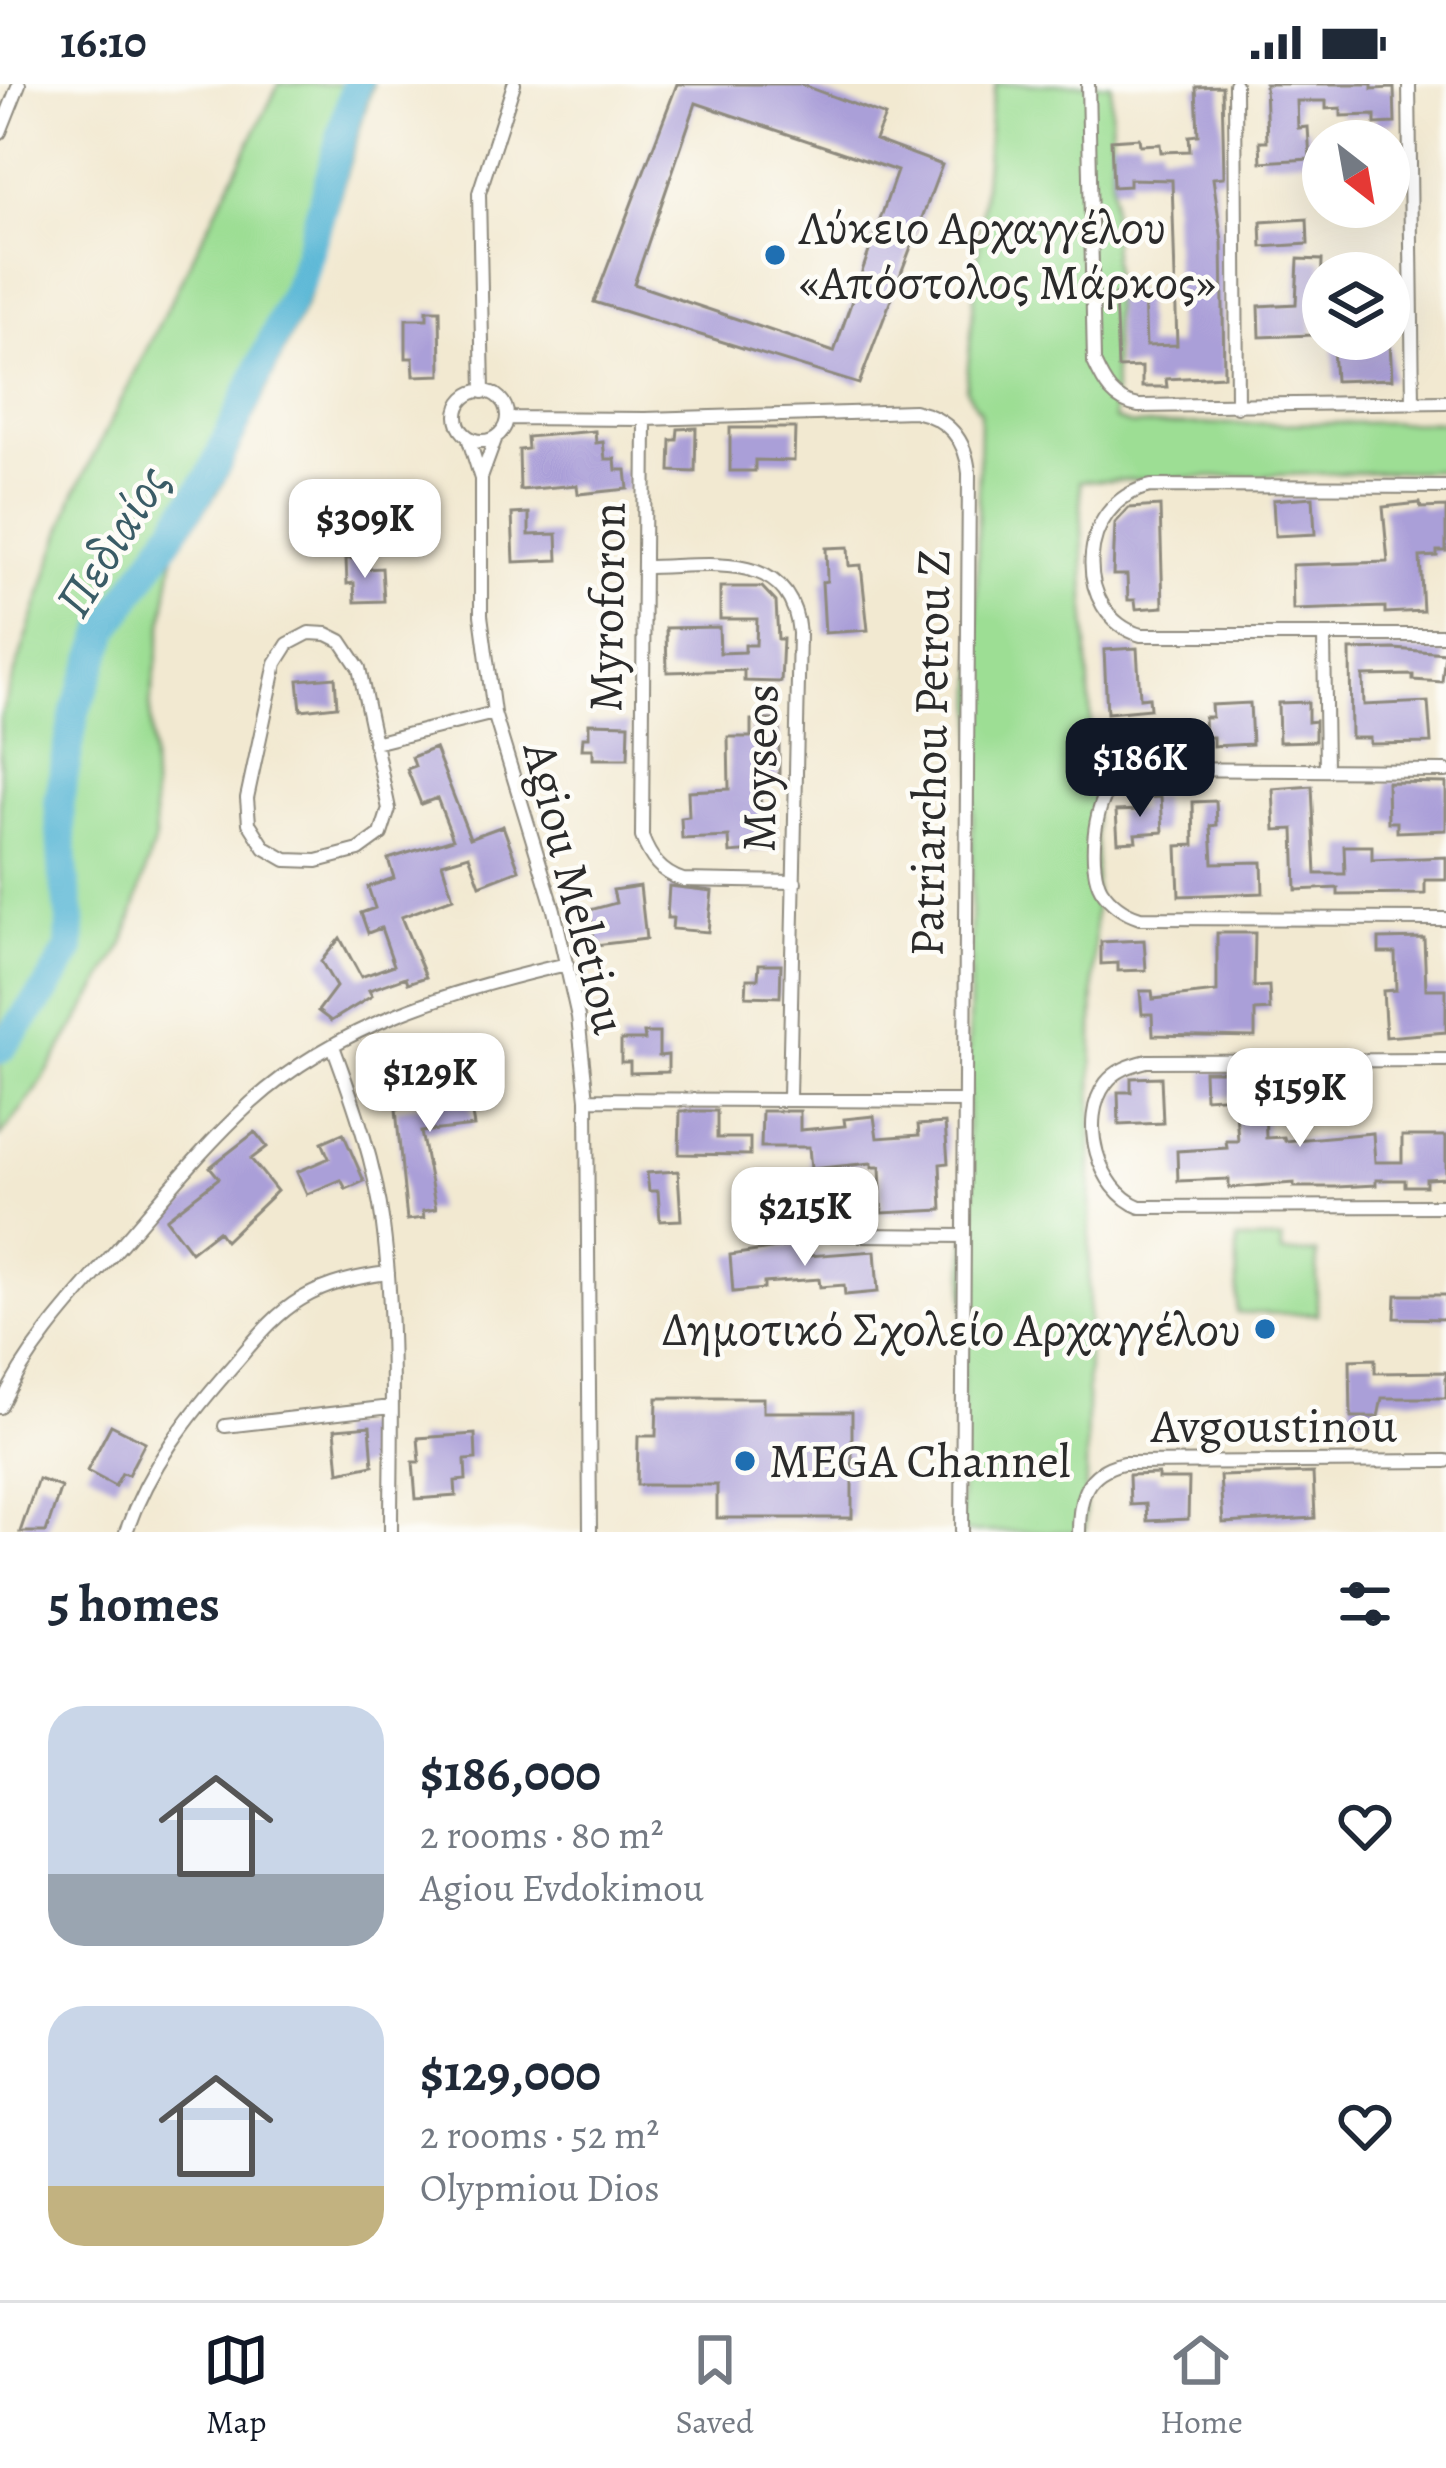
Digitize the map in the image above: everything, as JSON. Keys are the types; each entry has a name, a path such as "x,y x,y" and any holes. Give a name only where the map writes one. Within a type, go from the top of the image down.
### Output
{"street":[{"path":"0,132 19,84"},
{"path":"483,392 479,193 514,84"},
{"path":"1088,84 1094,362 1111,393 1126,404 1446,402"},
{"path":"1235,84 1237,406"},
{"path":"1409,84 1413,403"},
{"path":"483,392 500,400 507,418 496,437 480,441 468,437 457,422 465,398 483,392"},
{"name":"Patriarchou Petrou Z","path":"507,418 914,411 946,423 961,442 969,472 962,1532"},
{"name":"Myroforon","path":"645,419 640,827 647,850 662,869 683,880 795,882"},
{"name":"Agiou Meletiou","path":"468,437 481,479 481,615 494,713 567,964 578,1018 586,1099 590,1532"},
{"name":"Agiou Meletiou","path":"481,479 496,437"},
{"path":"1446,487 1151,486 1125,494 1100,520 1093,551 1096,589 1107,613 1121,627 1154,636 1446,634"},
{"name":"Moyseos","path":"644,568 753,568 776,580 790,599 799,633 789,1097"},
{"path":"319,633 336,637 348,647 359,668 374,743 389,809 382,834 359,850 301,863 265,848 249,823 247,798 276,663 288,644 319,633"},
{"path":"1324,638 1326,769"},
{"path":"374,743 494,713"},
{"path":"1446,771 1157,769 1127,776 1113,785 1095,822 1099,886 1114,904 1140,918 1446,919"},
{"path":"0,1407 51,1325 255,1100 333,1046 432,998 567,964"},
{"path":"333,1046 374,1179 388,1274 391,1532"},
{"path":"1442,1207 1140,1207 1120,1196 1101,1171 1095,1116 1107,1082 1130,1065 1147,1061 1446,1060"},
{"path":"586,1099 963,1101"},
{"path":"753,1234 964,1236"},
{"path":"126,1532 156,1462 176,1432 266,1327 318,1290 354,1277 388,1274"},
{"path":"225,1426 391,1407"},
{"name":"Avgoustinou","path":"1079,1532 1081,1499 1090,1480 1123,1463 1446,1461"}],"green space":[{"path":"279,84 373,84 310,294 222,485 174,554 150,704 155,839 124,944 36,1091 0,1137 0,718 73,497"},
{"path":"996,84 1111,84 1114,419 1131,425 1446,422 1446,470 1080,481 1096,846 1085,1532 960,1532 980,412 966,389"},
{"path":"1237,1240 1282,1240 1282,1253 1317,1253 1317,1314 1237,1313"}],"building":[{"path":"677,84 800,84 885,116 875,140 942,165 859,384 594,302","holes":["696,103 897,171 834,352 634,284"]},
{"path":"1265,84 1394,88 1395,120 1341,116 1341,108 1326,109 1326,101 1297,101 1302,159 1261,162 1260,141 1267,141"},
{"path":"1222,86 1224,177 1213,178 1222,241 1224,376 1166,379 1167,387 1142,387 1142,367 1118,368 1115,295 1144,294 1146,346 1177,345 1172,180 1129,179 1129,186 1113,187 1111,140 1139,138 1140,145 1160,144 1161,152 1190,151 1189,136 1198,135 1196,87"},
{"path":"1302,219 1308,244 1262,247 1261,222"},
{"path":"1298,259 1302,259 1302,335 1260,337 1259,306 1296,304"},
{"path":"427,310 440,310 441,375 414,376 413,358 406,358 406,319 427,319"},
{"path":"1334,360 1391,360 1392,379 1335,381"},
{"path":"696,428 695,472 670,471 671,440 677,440 678,429"},
{"path":"730,428 795,428 794,461 755,460 755,471 730,471"},
{"path":"595,431 596,443 603,442 605,459 615,459 616,470 626,470 628,489 578,494 577,485 520,490 519,450 528,449 527,437"},
{"path":"1313,497 1315,534 1275,536 1273,500"},
{"path":"1420,503 1421,508 1446,507 1446,551 1420,557 1423,611 1385,613 1385,607 1293,610 1292,565 1388,562 1383,507"},
{"path":"1160,506 1163,607 1136,609 1135,600 1128,600 1127,575 1113,575 1115,523 1129,508"},
{"path":"529,513 529,535 557,534 558,560 514,562 512,514"},
{"path":"848,547 849,566 861,565 868,630 825,633 826,548"},
{"path":"366,558 367,569 382,568 384,601 355,602 354,583 347,584 346,559"},
{"path":"720,587 762,587 776,602 778,639 783,639 781,682 744,681 744,670 667,672 666,628 719,627 720,653 745,652 745,645 756,645 757,619 720,619"},
{"path":"1137,648 1140,698 1149,697 1150,709 1107,713 1104,650"},
{"path":"1350,650 1445,653 1442,682 1413,680 1413,675 1363,676 1364,705 1428,702 1431,743 1370,744 1370,738 1351,738"},
{"path":"335,677 337,706 301,710 298,680"},
{"path":"1308,702 1315,741 1279,742 1278,703"},
{"path":"1250,703 1252,744 1213,746 1213,737 1205,737 1204,717 1212,717 1211,705"},
{"path":"751,720 772,720 772,730 779,730 779,778 759,778 761,806 775,805 779,849 730,853 729,837 682,839 681,818 689,817 688,791 729,789 728,737 751,737"},
{"path":"589,723 629,724 628,759 593,759 593,749 582,749 583,737 589,737"},
{"path":"435,748 470,838 503,826 519,870 480,885 469,855 442,863 453,898 401,917 426,977 408,983 406,977 369,990 372,996 331,1021 318,1011 336,987 321,961 340,938 361,977 394,965 381,928 368,933 361,913 375,908 368,887 394,878 388,859 453,839 437,798 421,804 407,769 415,766 412,757"},
{"path":"1387,782 1446,783 1446,830 1397,832 1397,822 1388,822"},
{"path":"1312,786 1316,874 1345,874 1344,846 1372,846 1372,860 1446,857 1446,880 1425,880 1425,894 1338,895 1338,888 1296,890 1294,829 1275,830 1273,789"},
{"path":"1161,797 1163,832 1135,834 1136,841 1118,842 1116,811 1140,810 1139,798"},
{"path":"1216,801 1217,825 1211,826 1213,863 1262,862 1263,893 1179,896 1177,846 1194,845 1193,802"},
{"path":"640,886 646,939 595,945 590,910 616,903 613,890"},
{"path":"669,886 712,891 708,932 672,929 673,918 667,918"},
{"path":"1217,933 1255,933 1254,987 1269,986 1270,1010 1255,1011 1255,1037 1153,1035 1152,1014 1142,1014 1140,991 1152,991 1153,999 1217,992"},
{"path":"1424,938 1426,989 1446,989 1446,1032 1386,1037 1383,991 1396,990 1395,953 1379,953 1379,939"},
{"path":"1144,940 1146,970 1118,971 1118,963 1101,964 1101,942"},
{"path":"759,964 781,964 780,997 746,996 747,979 758,979"},
{"path":"644,1033 659,1033 659,1056 668,1055 668,1072 630,1073 630,1062 621,1062 621,1040 645,1040"},
{"path":"462,1058 474,1126 421,1132 436,1209 423,1211 424,1218 407,1220 396,1109 444,1102 437,1063"},
{"path":"1204,1071 1264,1071 1266,1138 1284,1137 1285,1141 1373,1133 1375,1162 1402,1162 1402,1136 1446,1136 1446,1178 1426,1179 1426,1186 1376,1180 1376,1185 1337,1187 1294,1187 1294,1183 1229,1188 1229,1179 1178,1181 1177,1151 1227,1148 1226,1141 1238,1141 1235,1096 1205,1098"},
{"path":"1161,1077 1163,1123 1119,1125 1118,1092 1131,1092 1131,1078"},
{"path":"680,1111 717,1111 717,1138 750,1138 750,1155 679,1154"},
{"path":"762,1111 800,1111 800,1130 845,1126 844,1119 874,1116 877,1138 919,1135 918,1125 945,1123 948,1163 940,1164 942,1210 882,1213 880,1167 872,1163 811,1169 809,1147 761,1147"},
{"path":"255,1132 267,1147 251,1159 277,1191 225,1241 218,1231 191,1252 166,1219 219,1178 210,1167"},
{"path":"343,1133 364,1181 346,1189 341,1180 307,1194 297,1172 329,1158 322,1142"},
{"path":"678,1171 681,1220 660,1221 658,1191 649,1191 647,1173"},
{"path":"815,1174 816,1211 765,1212 765,1175"},
{"path":"809,1245 809,1256 875,1251 878,1292 845,1295 844,1285 820,1287 819,1279 764,1283 764,1289 733,1292 730,1255"},
{"path":"1396,1295 1446,1295 1446,1319 1395,1318"},
{"path":"1375,1359 1375,1373 1446,1372 1446,1398 1382,1398 1378,1417 1351,1417 1350,1360"},
{"name":"MEGA Channel","path":"657,1398 763,1398 763,1412 852,1412 852,1518 717,1518 717,1485 637,1485 638,1436 656,1436"},
{"path":"111,1425 145,1442 128,1475 122,1473 115,1486 87,1471"},
{"path":"370,1426 373,1465 339,1472 335,1429"},
{"path":"475,1434 476,1459 465,1460 466,1480 455,1481 456,1496 416,1499 413,1462 420,1462 418,1438"},
{"path":"1313,1473 1315,1518 1223,1523 1220,1476"},
{"path":"1158,1474 1158,1479 1189,1479 1188,1519 1147,1521 1146,1504 1130,1505 1129,1475"},
{"path":"38,1479 61,1487 46,1532 20,1532"}],"waterway":[{"name":"Πεδιαίος","path":"0,1049 44,993 70,949 59,802 75,711 107,628 211,475 302,276 356,84"}],"place":[{"name":"Λύκειο Αρχαγγέλου «Απόστολος Μάρκος»","path":"775,255"},
{"name":"Δημοτικό Σχολείο Αρχαγγέλου","path":"1265,1329"},
{"name":"MEGA Channel","path":"745,1461"}]}
